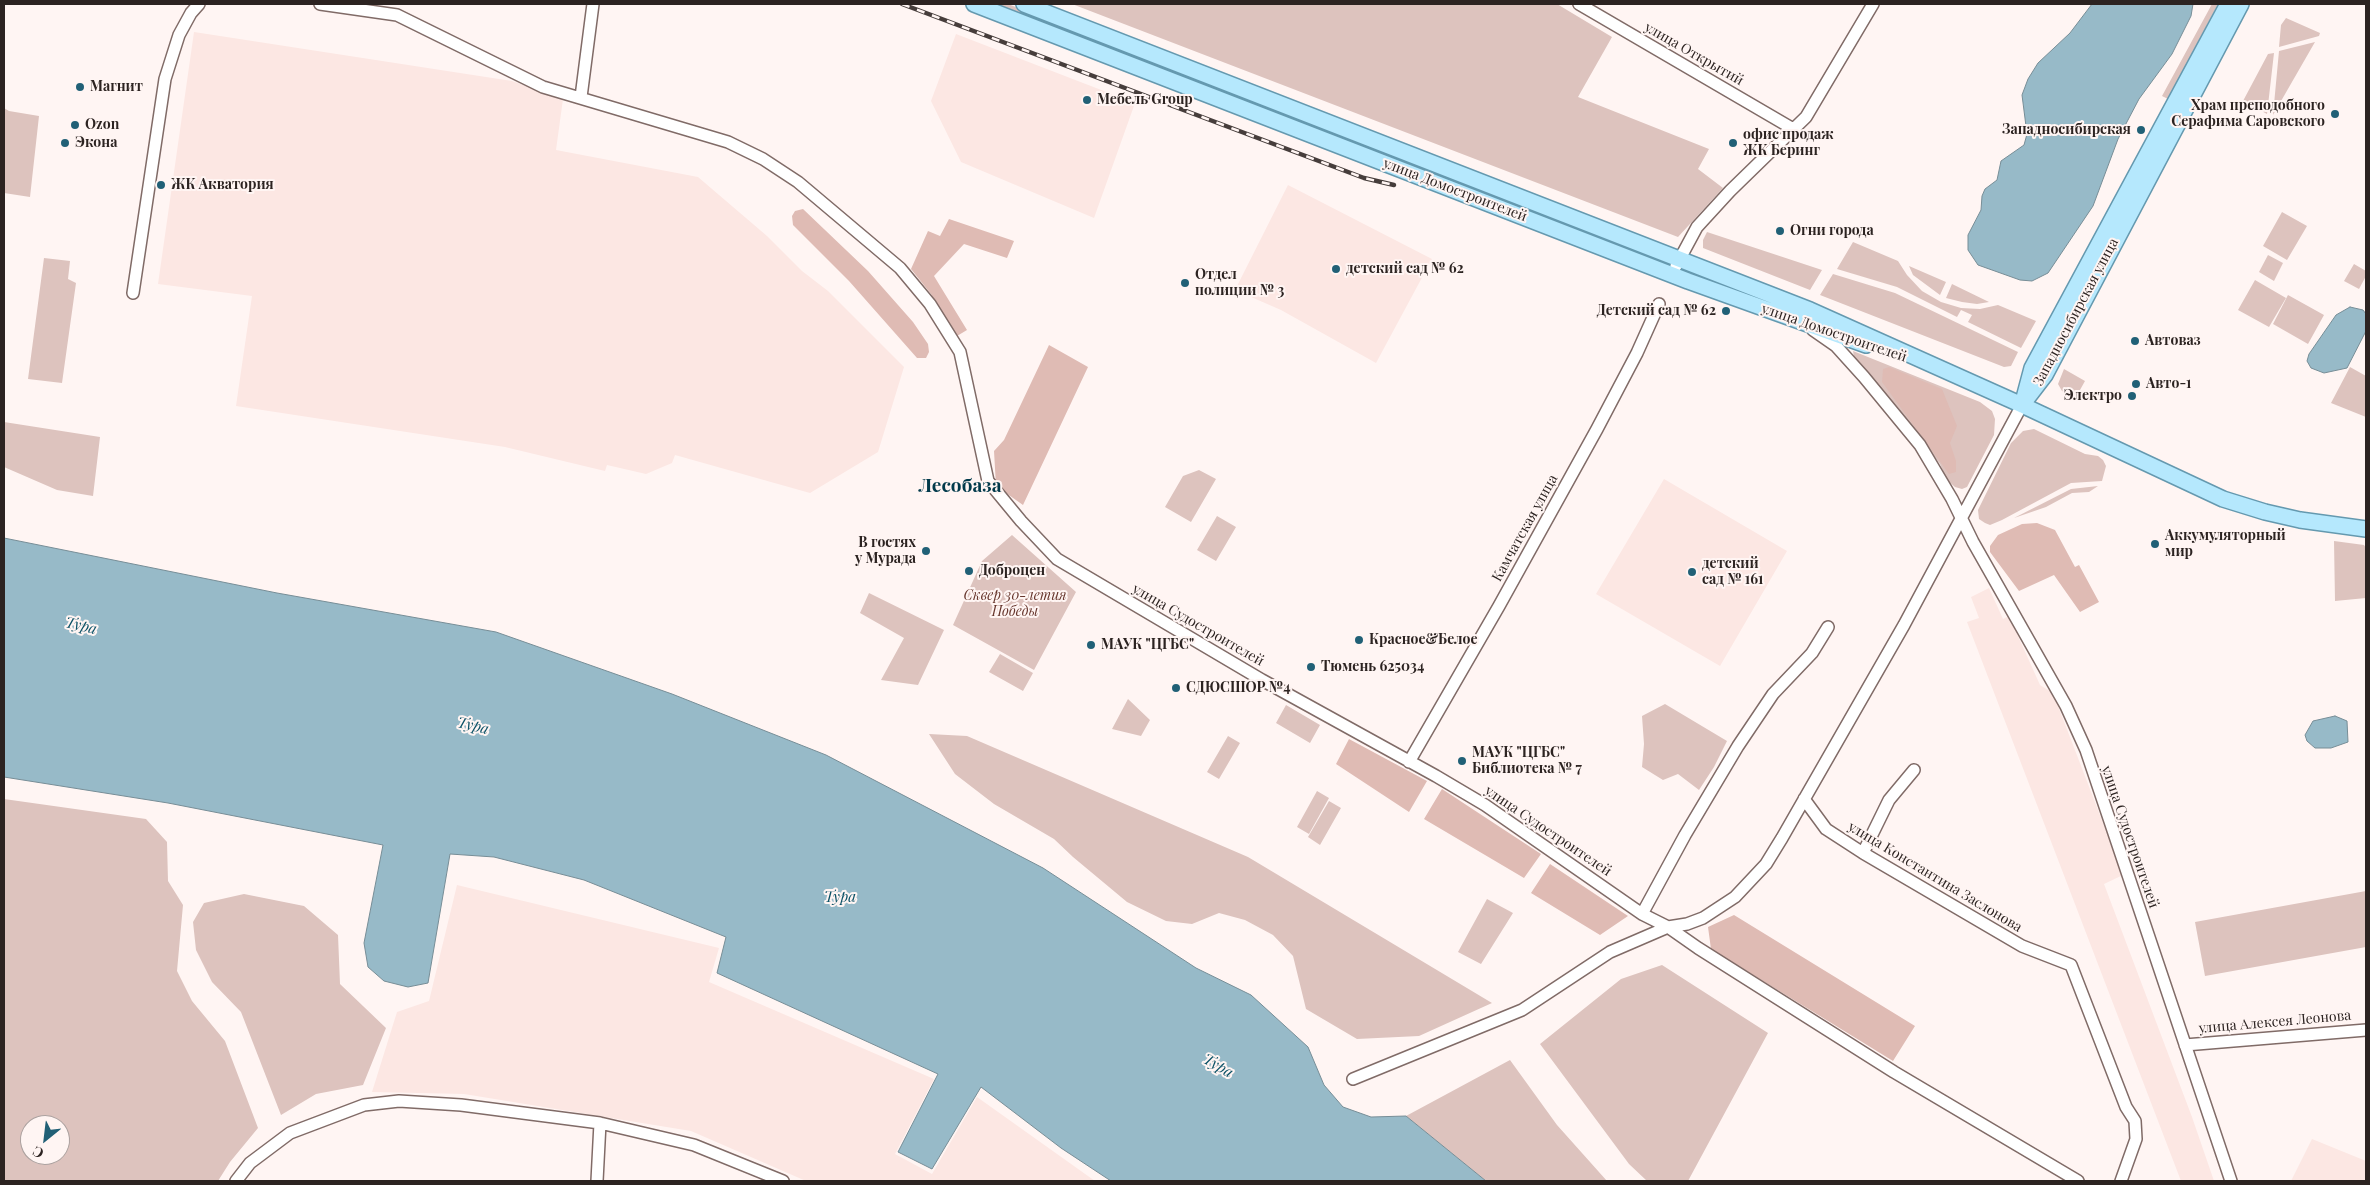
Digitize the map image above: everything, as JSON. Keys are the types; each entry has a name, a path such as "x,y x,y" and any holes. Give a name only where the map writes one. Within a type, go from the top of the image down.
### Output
{"main road":[{"name":"улица Домостроителей","path":"978,4 1672,275 1805,325 1938,369"},
{"name":"улица Домостроителей","path":"1024,4 1810,310 2022,405 2223,499 2300,520 2366,529"},
{"name":"Западносибирская улица","path":"2022,405 2032,368 2228,4"},
{"name":"Западносибирская улица","path":"2022,405 2045,375 2241,4"}],"street":[{"path":"133,293 165,78 179,35 192,12 199,4"},
{"path":"320,4 397,16 543,87 581,97 593,4"},
{"name":"улица Открытий","path":"1579,4 1795,130"},
{"path":"1672,275 1679,258 1697,227 1730,191 1795,130 1806,117 1873,4"},
{"name":"улица Судостроителей","path":"581,97 728,142 762,159 805,187 900,268 930,304 960,352 988,481 1030,531 1066,565 1279,690 1484,805 1642,914 1668,926"},
{"name":"Камчатская улица","path":"1409,762 1500,606 1597,429 1637,353 1659,304"},
{"name":"улица Судостроителей","path":"1805,325 1841,352 1920,445 1952,499 2066,706 2086,750 2231,1181"},
{"path":"1353,1078 1522,1010 1610,952 1668,926 1687,924 1703,918 1735,897 1766,864 1962,520 2022,405"},
{"path":"1642,914 1685,835 1738,746 1773,694 1812,653 1828,627"},
{"path":"1862,854 1889,800 1914,770"},
{"name":"улица Константина Заслонова","path":"1804,798 1826,829 1862,854 2022,946 2071,965 2126,1107 2135,1121 2136,1139 2121,1181"},
{"path":"1668,926 1698,948 1894,1072 2078,1181"},
{"name":"улица Алексея Леонова","path":"2185,1045 2366,1030"},
{"path":"236,1181 250,1163 290,1133 364,1105 399,1101 461,1105 600,1124 694,1145 783,1181"},
{"path":"597,1181 600,1124"}],"shaded area":[{"path":"194,32 512,81 563,99 556,150 698,177 767,236 802,271 828,291 904,367 878,452 810,493 675,455 672,463 646,474 607,465 605,471 505,447 236,406 252,296 158,284"},
{"path":"956,34 1135,103 1094,218 961,162 931,101"},
{"name":"детский сад № 62","path":"1288,185 1432,259 1376,363 1281,310 1235,290"},
{"path":"803,209 868,271 913,322 928,344 929,352 926,358 917,358 849,281 793,225 792,216 795,211"},
{"path":"949,219 1014,241 1007,258 964,244 934,276 967,330 957,336 931,294 911,269 928,231 940,236"},
{"path":"1049,345 1088,367 1023,505 996,486 994,451 1004,440"},
{"path":"1889,367 1942,389 1957,426 1950,443 1956,461 1956,472 1949,474 1882,382 1883,369"},
{"name":"детский сад № 161","path":"1664,479 1787,551 1720,666 1596,594"},
{"path":"2037,523 2055,530 2075,567 2079,565 2099,602 2080,612 2054,575 2019,591 1990,552 1990,546 1998,535 2022,524"},
{"path":"1989,588 2003,619 2009,616 2040,685 2053,693 2123,875 2104,884 2192,1117 2214,1181 2181,1181 1967,622 1979,618 1971,597"},
{"path":"1349,739 1427,781 1409,812 1336,764"},
{"path":"1442,789 1541,854 1524,878 1424,819"},
{"path":"1550,864 1628,916 1600,935 1531,893"},
{"path":"457,885 719,948 709,982 934,1079 895,1154 932,1174 977,1097 1095,1181 806,1181 691,1131 464,1094 372,1092 397,1012 429,1001"},
{"path":"1734,915 1915,1026 1893,1061 1711,949 1708,927"},
{"path":"2312,1139 2366,1161 2366,1181 2291,1181"}],"green space":[{"path":"996,4 1008,4 1651,255 1652,259"},
{"path":"1072,4 1557,4 1612,37 1578,97 1709,149 1698,169 1723,188 1678,237"},
{"path":"2212,4 2218,4 2168,99 2162,96"},
{"path":"2286,18 2320,33 2319,36 2279,47 2281,25"},
{"path":"2315,42 2273,115 2279,51"},
{"path":"2274,53 2267,114 2243,101 2268,54"},
{"path":"4,108 9,111 39,116 30,197 4,193"},
{"path":"2282,212 2307,226 2287,260 2263,246"},
{"path":"1707,232 1822,270 1810,290 1703,248 1703,240"},
{"path":"1853,242 1898,261 1907,275 1922,291 1941,302 1961,308 1980,309 1998,305 2036,321 2021,348 1968,322 1972,315 1961,310 1957,317 1897,287 1837,269"},
{"path":"2268,255 2283,263 2274,281 2259,272"},
{"path":"44,258 70,261 68,279 76,283 62,383 28,379"},
{"path":"2354,264 2366,271 2366,276 2359,289 2344,281"},
{"path":"1909,266 1946,282 1940,295 1913,275"},
{"path":"1833,274 1895,293 2018,352 2011,366 2004,367 1820,295"},
{"path":"2255,280 2286,298 2269,327 2238,310"},
{"path":"1952,284 1989,302 1977,304 1946,298"},
{"path":"2288,295 2324,315 2308,344 2273,324"},
{"path":"1853,351 1980,402 1992,411 1995,419 1994,435 1967,487 1962,489 1955,487 1947,480 1940,464 1899,409 1854,357"},
{"path":"2350,367 2366,376 2366,417 2331,403"},
{"path":"2064,369 2085,381 2075,399 2062,391 2058,384"},
{"path":"4,422 100,437 93,496 57,490 4,467"},
{"path":"2034,429 2085,454 2098,456 2106,466 2102,481 2071,483 2002,520 1990,525 1985,523 1979,519 1978,510 2011,443 2023,431"},
{"path":"1199,470 1216,479 1191,522 1165,507 1183,476"},
{"path":"2098,486 2089,492 2072,493 2046,507 2014,518 2071,489"},
{"path":"1217,516 1236,527 1216,561 1197,550"},
{"name":"Сквер 30-летия Победы","path":"1012,535 1076,592 1034,670 953,625 982,561"},
{"path":"2334,541 2364,545 2366,548 2366,598 2335,601"},
{"path":"869,593 944,630 918,685 881,680 904,638 860,613"},
{"path":"1000,654 1033,673 1023,691 989,672"},
{"path":"1128,699 1150,720 1141,736 1112,729"},
{"path":"1665,704 1727,741 1714,767 1699,790 1678,774 1663,780 1642,767 1644,744 1642,716"},
{"path":"1286,705 1320,725 1310,743 1276,723"},
{"path":"929,734 967,736 1248,857 1492,1003 1419,1036 1357,1039 1306,1009 1293,956 1273,935 1245,920 1219,913 1192,924 1166,921 1127,902 1054,839 994,804 955,774"},
{"path":"1228,736 1240,743 1219,779 1207,772"},
{"path":"1317,791 1329,798 1309,834 1297,827"},
{"path":"4,799 146,819 167,842 168,881 183,905 177,971 192,1001 225,1041 258,1128 230,1162 218,1181 4,1181"},
{"path":"1329,801 1341,808 1320,845 1308,837"},
{"path":"2366,891 2366,947 2205,976 2195,922"},
{"path":"244,894 304,906 338,935 340,984 386,1028 363,1085 316,1094 281,1115 241,1012 212,982 196,950 193,922 204,903"},
{"path":"1487,899 1513,913 1481,964 1458,952"},
{"path":"1662,965 1768,1033 1688,1181 1647,1181 1629,1164 1540,1044 1621,979"},
{"path":"1510,1060 1557,1125 1607,1181 1486,1181 1406,1116"}],"water":[{"path":"2092,4 2193,4 2191,16 2172,54 2139,99 2118,139 2093,206 2048,273 2032,281 2020,280 1978,265 1968,250 1968,235 1981,210 1982,196 1985,189 1997,180 2001,161 2024,145 2027,134 2022,95 2028,79 2038,63 2070,33"},
{"path":"2350,307 2363,310 2366,314 2366,331 2347,368 2324,373 2311,368 2307,361 2309,354 2336,315"},
{"name":"Тура","path":"4,538 277,593 496,632 672,694 826,755 1043,868 1196,968 1251,995 1308,1047 1324,1085 1343,1107 1371,1117 1406,1116 1486,1181 1111,1181 1061,1148 981,1087 932,1169 898,1152 938,1074 717,973 726,937 584,880 494,857 450,854 428,983 408,987 384,981 368,967 364,943 383,845 168,803 4,777"},
{"path":"2335,716 2347,721 2348,742 2331,748 2315,748 2307,741 2305,735 2313,721"}],"railway":[{"path":"902,4 1364,178 1394,185"}],"place":[{"name":"Магнит","path":"80,87"},
{"name":"Мебель Group","path":"1087,100"},
{"name":"Храм преподобного Серафима Саровского","path":"2335,114"},
{"name":"Ozon","path":"75,125"},
{"name":"Западносибирская","path":"2141,130"},
{"name":"Экона","path":"65,143"},
{"name":"офис продаж ЖК Беринг","path":"1733,143"},
{"name":"ЖК Акватория","path":"161,185"},
{"name":"Огни города","path":"1780,231"},
{"name":"детский сад № 62","path":"1336,269"},
{"name":"Отдел полиции № 3","path":"1185,283"},
{"name":"Детский сад № 62","path":"1726,311"},
{"name":"Автоваз","path":"2135,341"},
{"name":"Авто-1","path":"2136,384"},
{"name":"Электро","path":"2132,396"},
{"name":"Аккумуляторный мир","path":"2155,544"},
{"name":"В гостях у Мурада","path":"926,551"},
{"name":"Доброцен","path":"969,571"},
{"name":"детский сад № 161","path":"1692,572"},
{"name":"Красное&Белое","path":"1359,640"},
{"name":"МАУК \"ЦГБС\"","path":"1091,645"},
{"name":"Тюмень 625034","path":"1311,667"},
{"name":"СДЮСШОР №4","path":"1176,688"},
{"name":"МАУК \"ЦГБС\" Библиотека № 7","path":"1462,761"}],"district":[{"name":"Лесобаза","path":"960,486"}]}
